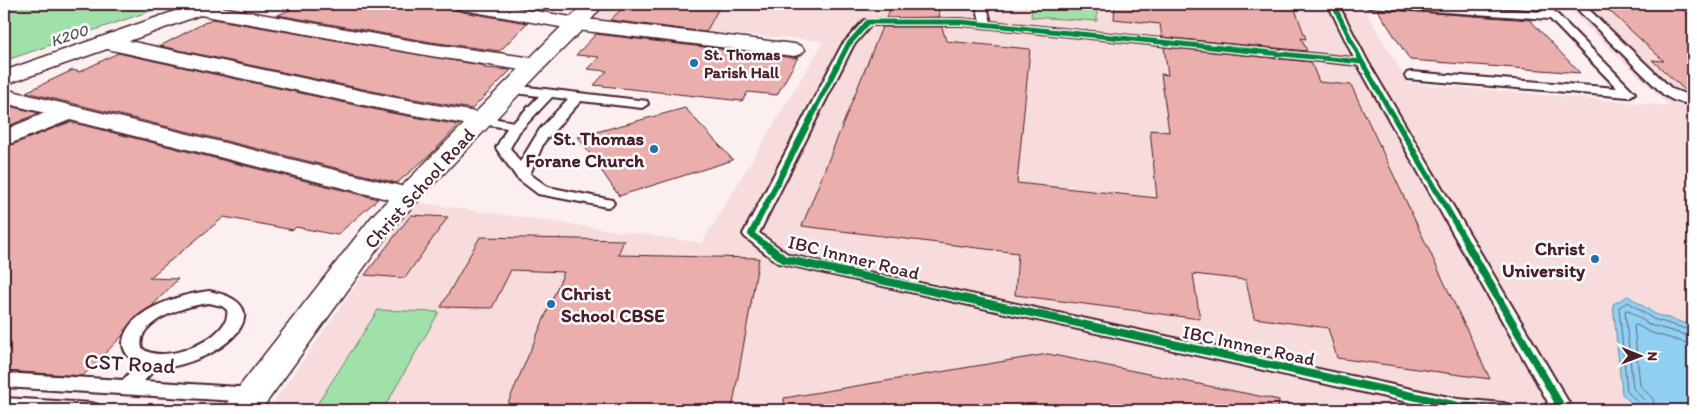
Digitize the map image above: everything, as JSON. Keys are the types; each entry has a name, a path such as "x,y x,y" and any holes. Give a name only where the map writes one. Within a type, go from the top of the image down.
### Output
{"street":[{"path":"463,4 577,24 794,50"},
{"name":"Christ School Road","path":"248,402 384,220 534,65 577,24 594,4"},
{"path":"4,78 206,6 421,48 534,65"},
{"path":"106,42 391,104 481,120"},
{"path":"4,96 407,196"},
{"path":"4,139 68,112"}],"lane":[{"path":"981,4 986,24"},
{"path":"1333,4 1362,62 1559,403 1552,410"},
{"path":"1368,4 1553,16"},
{"path":"1410,76 1629,93 1541,4"},
{"path":"1577,4 1668,92 1677,97 1693,101"},
{"name":"IBC Innner Road","path":"1362,62 986,24 961,22 868,22 848,45 751,234 784,259 1458,406 1503,410"},
{"path":"511,89 642,104"},
{"path":"548,94 517,126 503,148 522,175 544,191 607,203"},
{"path":"522,175 529,154 545,129 578,98"},
{"path":"481,120 517,126"},
{"path":"128,387 151,361 167,361 203,350 218,340 230,329 236,319 237,310 232,302 222,298 209,297 185,301 160,311 146,320 136,331 131,341 132,350 139,357 151,361"},
{"name":"CST Road","path":"4,380 128,387 248,402"},
{"path":"4,405 91,410"}],"shaded area":[{"path":"608,4 1361,4 1408,83 1670,106 1564,4 1693,4 1693,410 268,410 415,202 702,243 824,41 589,23"}],"green space":[{"path":"4,4 171,4 4,61"},
{"path":"1032,4 1097,4 1097,21 1031,17"},
{"path":"378,310 439,312 384,408 316,406"}],"water":[{"path":"1628,296 1655,314 1691,325 1693,330 1693,410 1638,410 1622,394 1613,304"}],"building":[{"path":"304,4 452,6 455,10 463,12 527,23 500,51 431,42 278,15"},
{"path":"627,4 721,4 706,32 610,20"},
{"path":"893,4 937,4 940,17 886,18"},
{"path":"1115,4 1293,4 1306,39 1301,38 1307,51 1162,37 1160,24 1114,19"},
{"path":"1602,4 1676,4 1693,18 1693,95 1688,93 1652,60 1664,61"},
{"path":"1377,9 1530,20 1580,73 1410,60"},
{"path":"212,19 486,66 484,68 511,70 472,109 391,95 160,46"},
{"path":"882,27 942,27 946,41 1030,49 1017,183 1157,198 1150,130 1169,132 1161,74 1168,75 1164,47 1311,62 1319,82 1351,85 1490,379 1337,358 1328,328 1254,318 1246,280 1193,274 1200,319 1015,295 1018,253 802,226"},
{"name":"St. Thomas Parish Hall","path":"596,34 798,57 777,95 748,92 742,101 594,85 607,71 587,69 599,57 576,55"},
{"path":"118,53 391,113 459,125 431,154 397,183 26,92 73,70 79,72"},
{"path":"4,105 39,113 4,128"},
{"name":"St. Thomas Forane Church","path":"685,108 733,160 619,196 578,137"},
{"path":"70,122 378,199 337,235 296,227 293,230 224,217 149,278 178,279 151,307 133,319 123,335 83,376 4,371 4,148"},
{"path":"411,215 448,217 405,278 365,275"},
{"path":"480,237 624,240 618,255 759,258 732,410 505,410 564,272 511,270 492,308 441,307"},
{"path":"1048,354 1279,400 1278,410 785,410 784,398"}],"cycle path":[{"path":"1333,4 1362,62 1559,403 1552,410"},
{"path":"1362,62 961,22 868,22 848,45 751,234 784,259 1458,406 1503,410"}],"place":[{"name":"St. Thomas Parish Hall","path":"694,63"},
{"name":"St. Thomas Forane Church","path":"654,149"},
{"name":"Christ University","path":"1595,259"},
{"name":"Christ School CBSE","path":"551,304"}],"water label":[{"name":"K200","path":"69,35"}]}
